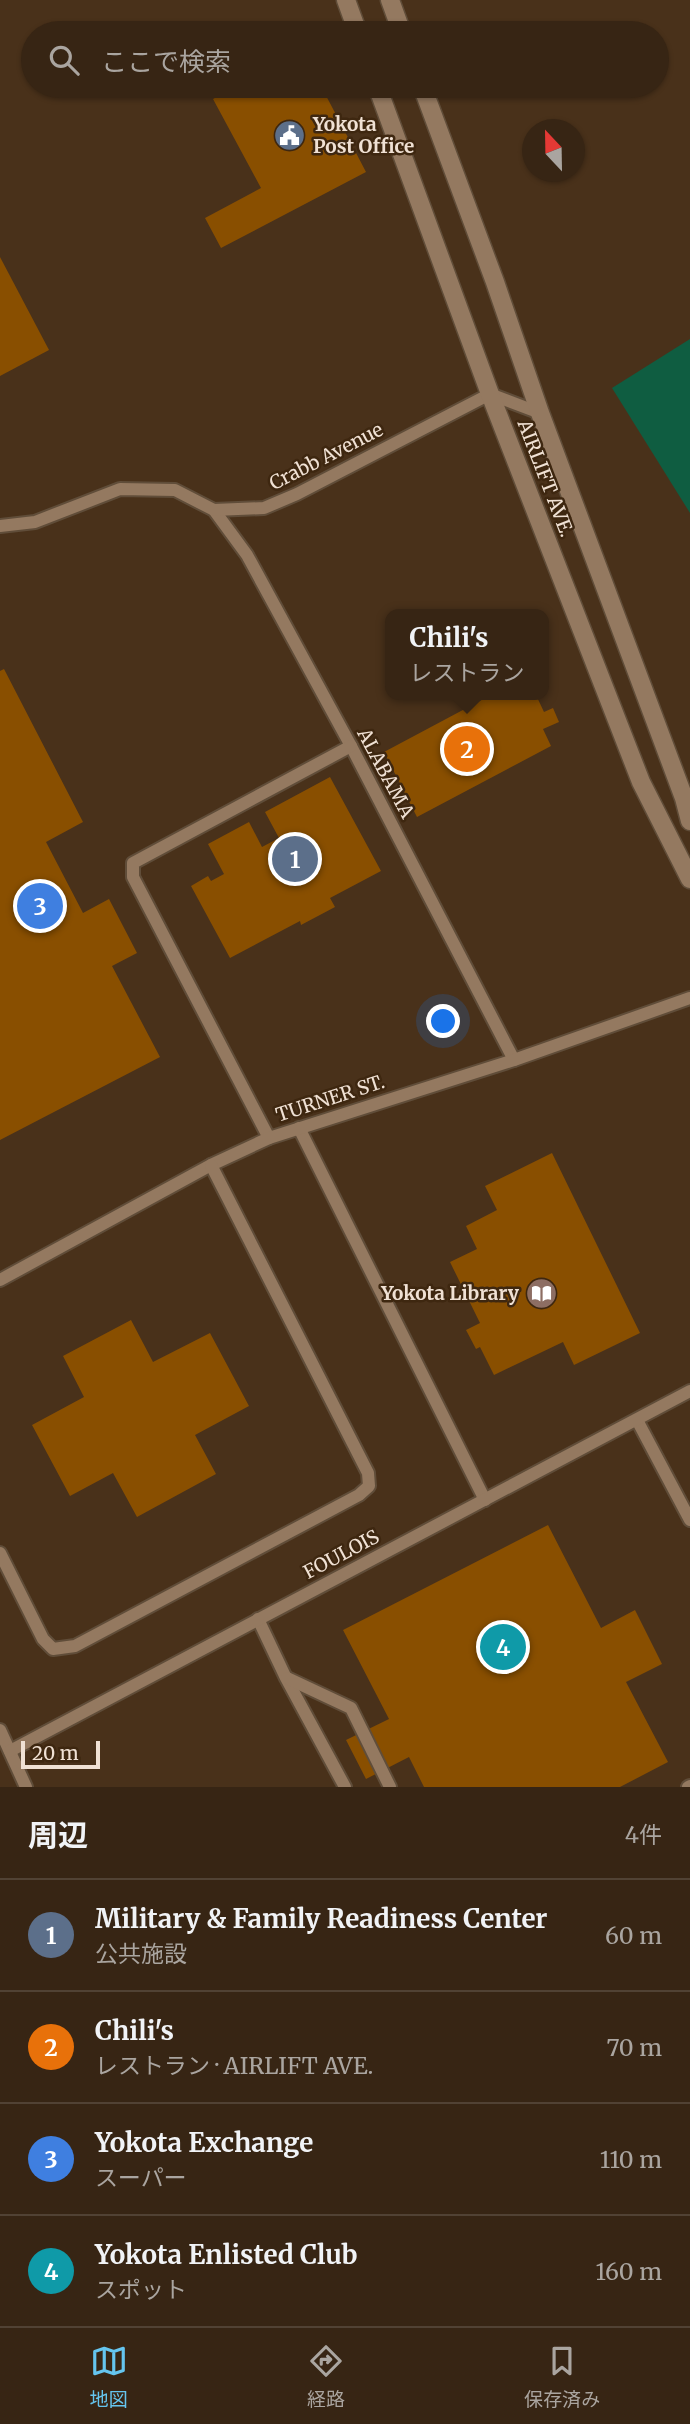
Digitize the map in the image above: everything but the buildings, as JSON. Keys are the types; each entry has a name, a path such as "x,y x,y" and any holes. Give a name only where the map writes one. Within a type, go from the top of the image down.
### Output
{"street":[{"path":"345,0 353,21"},
{"path":"390,0 398,21"},
{"name":"AIRLIFT AVE.","path":"381,98 490,394 641,782 690,879"},
{"name":"AIRLIFT AVE.","path":"426,98 540,413 684,798 690,821"}],"lane":[{"path":"490,394 540,413"},
{"name":"Crabb Avenue","path":"0,526 35,522 120,489 175,490 214,510 264,508 298,494 490,394"},
{"name":"ALABAMA","path":"214,510 247,555 351,746 514,1060"},
{"path":"269,1138 133,877 133,863 351,746"},
{"name":"TURNER ST.","path":"0,1280 211,1165 269,1138 514,1060 690,998"},
{"path":"299,1128 485,1500"},
{"path":"0,1553 43,1639 53,1649 75,1646 359,1495 369,1486 368,1473 211,1165"},
{"name":"FOULOIS","path":"10,1751 690,1391"},
{"path":"637,1420 690,1520"},
{"path":"258,1619 286,1678 345,1787"},
{"path":"286,1678 351,1708 390,1787"},
{"path":"0,1730 26,1787"}],"green space":[{"path":"690,339 690,513 612,388"}],"place":[{"name":"Yokota Post Office","path":"290,135"},
{"name":"Chili's","path":"467,749"},
{"name":"Military & Family Readiness Center","path":"295,859"},
{"name":"Yokota Exchange","path":"40,906"},
{"name":"Yokota Library","path":"542,1293"},
{"name":"Yokota Enlisted Club","path":"503,1647"}]}
